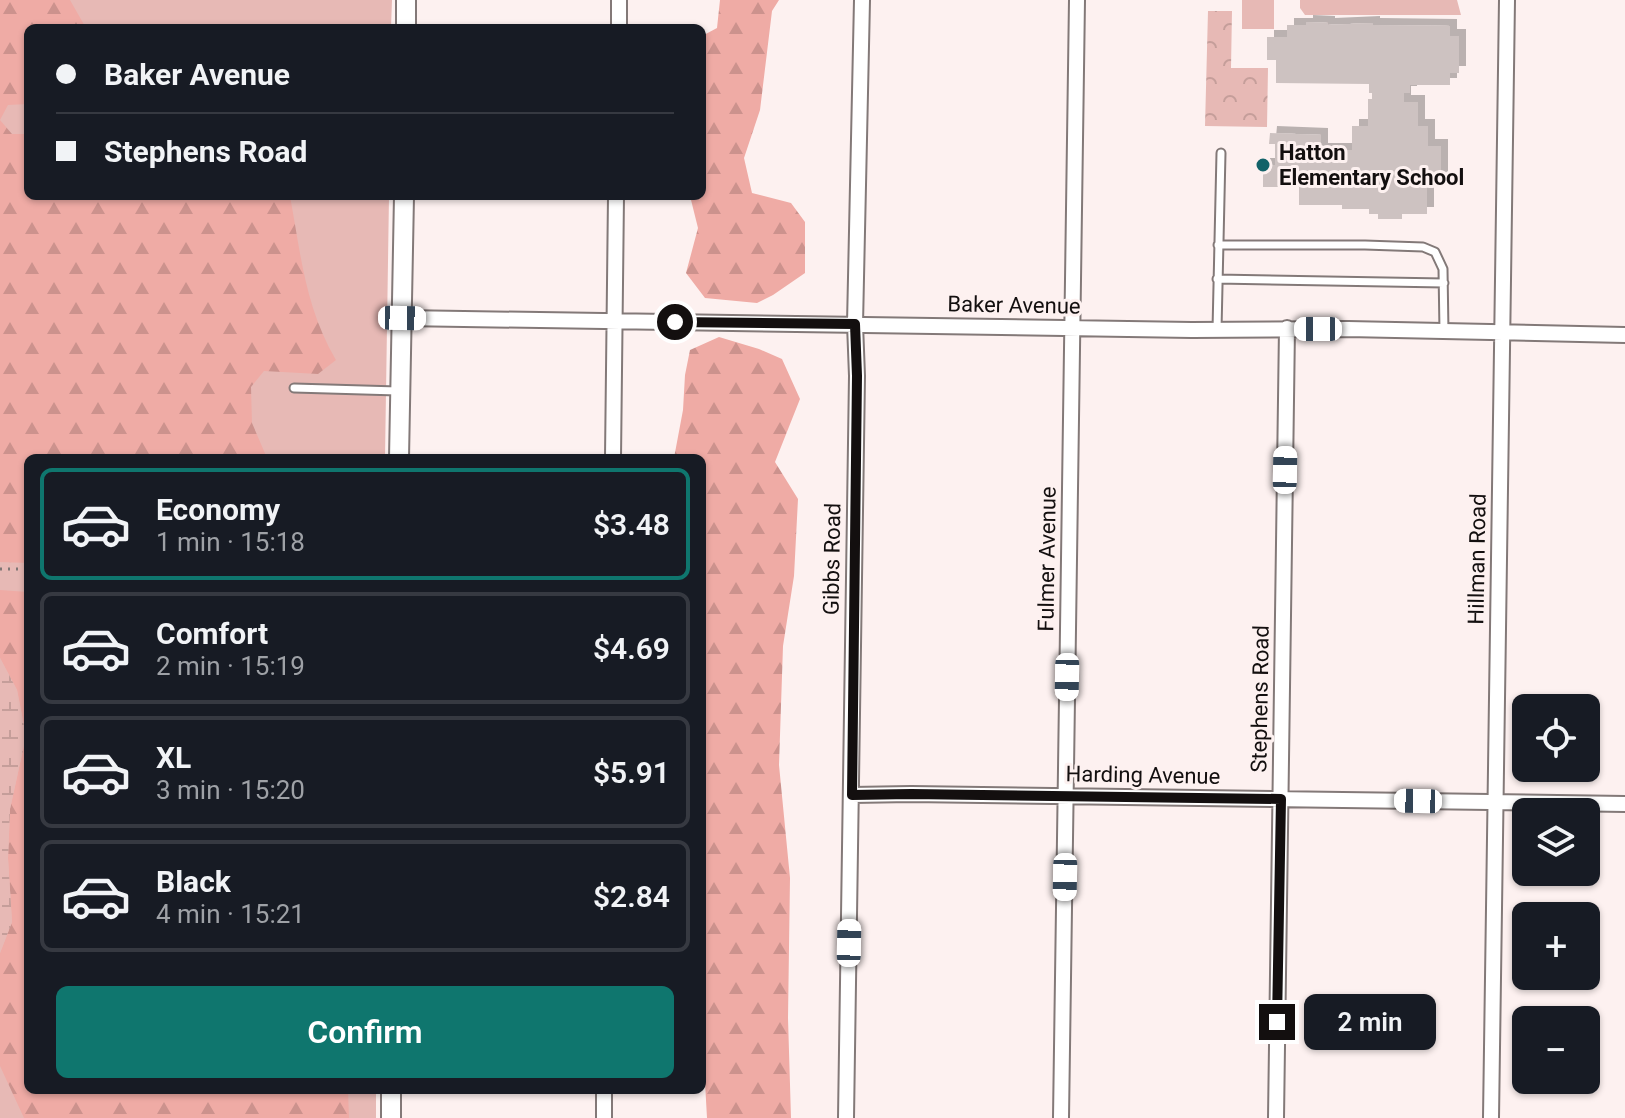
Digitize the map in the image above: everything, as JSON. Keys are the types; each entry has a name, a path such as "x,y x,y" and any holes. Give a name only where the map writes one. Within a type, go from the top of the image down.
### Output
{"street":[{"path":"406,0 406,24"},
{"path":"619,0 619,24"},
{"name":"Gibbs Road","path":"846,1118 862,0"},
{"name":"Fulmer Avenue","path":"1061,1118 1077,0"},
{"name":"Hillman Road","path":"1491,1118 1507,0"},
{"path":"399,454 404,200"},
{"path":"613,454 616,200"},
{"name":"Baker Avenue","path":"402,318 1625,335"},
{"name":"Stephens Road","path":"1276,1118 1287,328"},
{"name":"Harding Avenue","path":"852,795 1625,804"},
{"path":"391,1094 391,1118"},
{"path":"604,1094 604,1118"}],"lane":[{"path":"1217,330 1221,153"},
{"path":"1218,245 1423,247 1435,252 1443,269 1444,332"},
{"path":"1217,279 1444,283"},
{"path":"294,388 401,391"}],"path":[{"path":"0,569 24,569"}],"green space":[{"path":"0,0 392,0 391,24 24,24 24,200 389,200 385,454 24,454 24,1094 376,1094 376,1118 0,1118"},
{"path":"0,0 70,0 84,24 24,24 24,104 8,105 0,120"},
{"path":"720,0 779,0 772,11 760,110 744,158 752,193 791,203 805,222 805,273 757,303 705,298 686,273 698,228 691,200 706,200 706,34 717,28"},
{"path":"1242,0 1274,0 1274,29 1242,29"},
{"path":"1300,0 1457,0 1461,15 1305,15 1300,8"},
{"path":"1208,11 1232,11 1231,68 1268,68 1267,127 1205,126"},
{"path":"0,120 12,134 24,134 24,200 291,200 311,300 336,360 318,374 264,371 251,387 252,423 265,454 24,454 24,563 0,562"},
{"path":"719,337 782,359 800,399 775,462 798,499 794,576 783,646 779,765 790,878 788,1018 791,1118 707,1118 706,454 675,454 690,350"},
{"path":"0,590 24,592 24,726 17,690 0,658"},
{"path":"0,658 17,690 24,726 24,745 10,809 8,858 12,922 0,953"},
{"path":"24,745 24,1094 348,1094 349,1118 24,1118 0,1066 0,953 12,922 8,858 10,809"}],"building":[{"path":"1306,22 1450,26 1450,36 1459,36 1459,73 1450,73 1450,85 1410,85 1410,93 1404,93 1404,102 1418,102 1418,126 1428,126 1428,146 1441,146 1441,180 1427,180 1427,214 1402,214 1402,219 1378,219 1378,214 1369,214 1369,209 1342,209 1342,205 1299,205 1299,187 1263,187 1263,165 1275,165 1275,144 1269,144 1270,133 1321,135 1321,150 1352,150 1352,126 1368,126 1368,99 1372,99 1369,84 1276,83 1276,60 1267,60 1267,37 1287,37 1287,25 1306,25"}],"place":[{"name":"Hatton Elementary School","path":"1263,165"}],"route":[{"path":"675,322 855,324 852,795 1281,799 1277,1022"}]}
